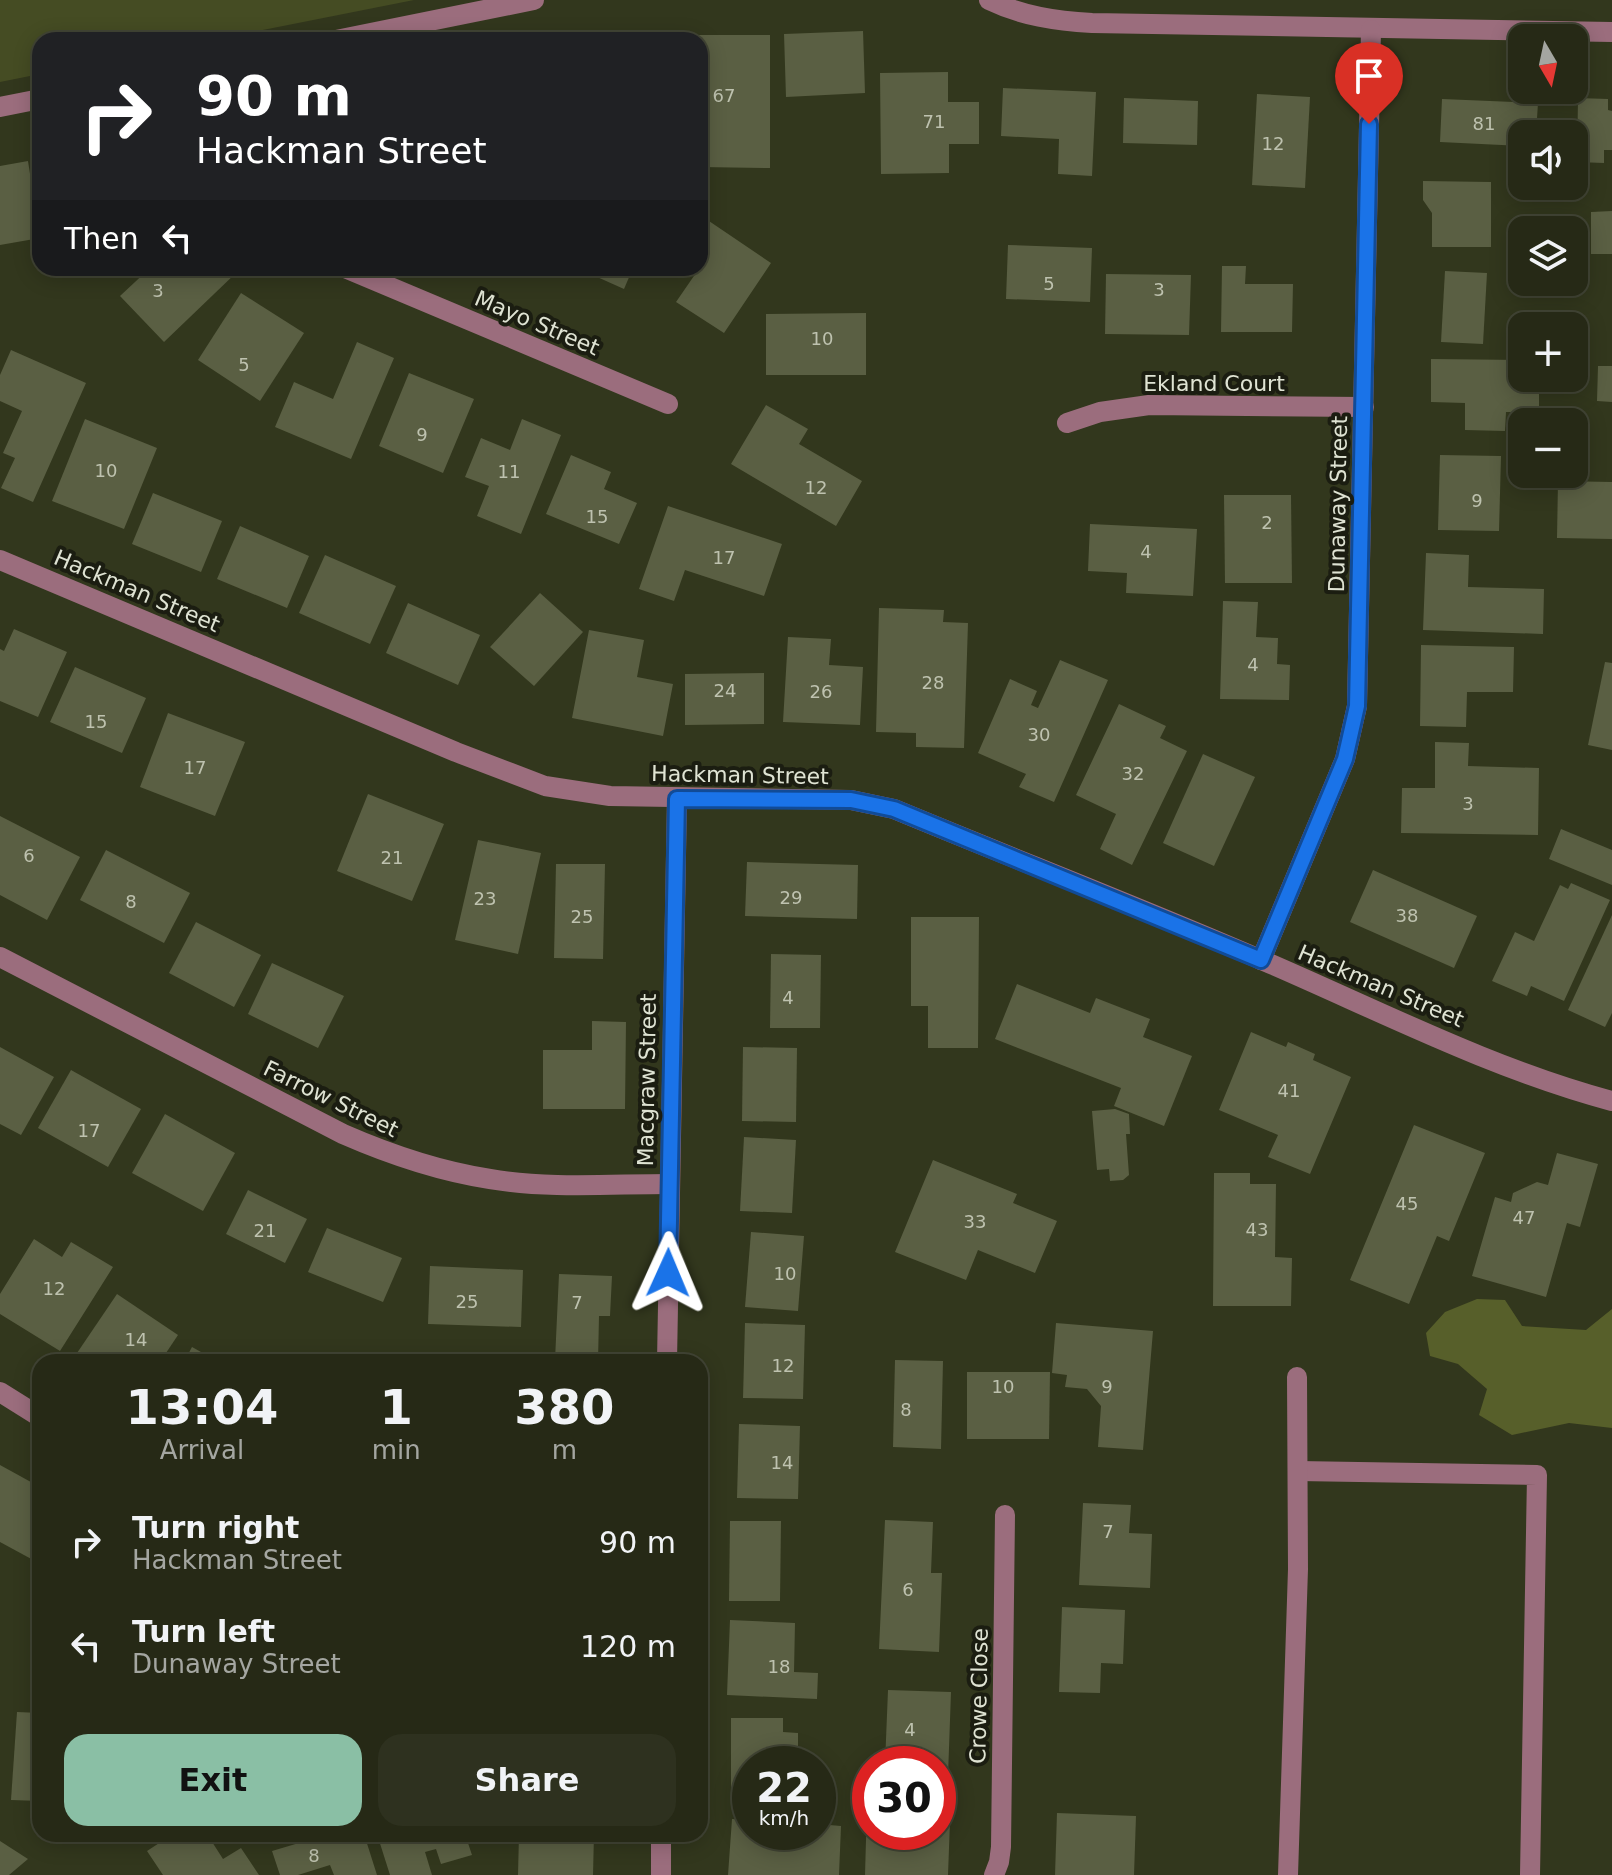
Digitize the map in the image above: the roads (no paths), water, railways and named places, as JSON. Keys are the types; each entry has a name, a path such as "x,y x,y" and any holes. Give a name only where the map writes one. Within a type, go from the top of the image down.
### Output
{"street":[{"path":"376,32 534,0"},
{"path":"989,0 1024,14 1068,22 1371,30 1612,32"},
{"name":"Dunaway Street","path":"1261,960 1353,733 1359,668 1371,30"},
{"path":"0,107 32,101"},
{"name":"Mayo Street","path":"364,276 668,404"},
{"name":"Ekland Court","path":"1067,423 1100,412 1149,405 1364,407"},
{"name":"Hackman Street","path":"0,560 545,786 577,793 677,799 851,800 894,809 1261,960 1447,1041 1612,1101"},
{"name":"Macgraw Street","path":"667,1354 677,799"},
{"name":"Farrow Street","path":"0,957 343,1134 391,1155 441,1170 493,1180 570,1185 669,1184"},
{"path":"1288,1875 1298,1569 1297,1377"},
{"path":"0,1392 32,1412"},
{"path":"1298,1471 1537,1475 1530,1875"},
{"name":"Crowe Close","path":"994,1875 1001,1847 1005,1515"},
{"path":"661,1842 661,1875"}]}
